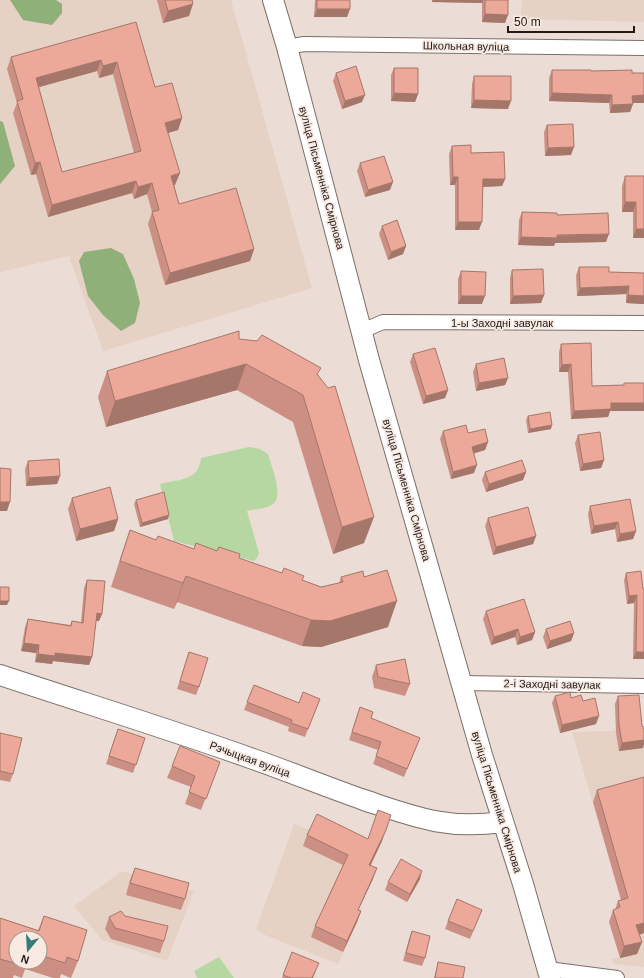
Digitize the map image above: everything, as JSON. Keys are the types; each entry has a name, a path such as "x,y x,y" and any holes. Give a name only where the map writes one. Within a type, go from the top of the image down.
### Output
{"main road":[{"name":"вуліца Пісьменніка Смірнова","path":"274,0 369,360 461,683 549,974"},
{"name":"Рэчыцкая вуліца","path":"0,675 253,759 410,816 433,822 463,825 483,825 502,822"}],"street":[{"name":"Школьная вуліца","path":"287,47 304,44 644,48"},
{"name":"1-ы Заходні завулак","path":"362,331 383,322 644,323"},
{"name":"2-і Заходні завулак","path":"461,683 644,686"},
{"path":"549,974 617,978"}],"shaded area":[{"path":"0,0 231,0 312,288 103,351 69,256 0,272"},
{"path":"522,0 644,0 644,22 521,19"},
{"path":"644,730 644,967 614,964 611,959 620,957 609,922 616,919 624,910 572,732"},
{"path":"294,824 375,855 365,876 354,921 357,922 338,964 265,935 256,929"},
{"path":"122,871 194,891 167,961 102,940 74,906"}],"green space":[{"path":"10,0 56,0 62,4 62,13 52,25 23,20"},
{"path":"0,121 3,122 15,166 0,184"},
{"path":"111,248 123,254 134,279 140,303 135,323 121,331 103,315 88,296 79,261 84,252"},
{"path":"249,447 260,449 268,454 277,489 276,501 272,505 247,511 259,553 257,558 254,561 174,541 160,484 181,480 192,475 199,466 201,458"},
{"path":"219,957 234,978 197,978 194,971"}],"building":[{"path":"165,0 192,0 193,4 168,11"},
{"path":"317,0 350,0 350,9 317,9"},
{"path":"485,0 508,0 508,15 485,14"},
{"path":"136,22 155,87 172,83 182,118 165,123 180,173 171,176 179,204 236,188 254,249 170,273 152,212 159,210 152,183 138,187 136,181 52,205 40,162 35,163 17,101 23,99 11,57","holes":["101,60 103,66 117,62 141,151 62,172 36,78"]},
{"path":"356,66 365,95 345,101 336,73"},
{"path":"394,68 418,68 418,94 394,93"},
{"path":"552,70 632,70 632,73 644,73 644,95 632,96 633,104 612,105 612,95 552,93"},
{"path":"474,76 511,76 511,101 474,100"},
{"path":"573,124 574,147 548,148 547,125"},
{"path":"471,145 471,153 504,152 505,179 483,179 482,222 458,222 458,177 453,177 452,146"},
{"path":"384,156 393,182 368,190 360,163"},
{"path":"625,176 644,176 644,229 636,229 636,202 625,202"},
{"path":"522,212 557,213 557,215 608,213 609,234 557,235 557,238 521,237"},
{"path":"397,220 406,246 391,252 382,226"},
{"path":"579,267 609,267 609,272 644,273 644,296 628,295 629,286 580,288"},
{"path":"543,269 544,295 513,296 512,270"},
{"path":"461,271 486,272 485,296 461,296"},
{"path":"239,331 239,339 257,341 262,335 321,368 317,374 328,388 335,386 374,517 342,527 303,395 246,364 115,401 107,371"},
{"path":"591,343 592,386 644,383 644,403 611,403 611,409 574,411 571,364 562,365 561,344"},
{"path":"435,348 448,390 426,396 413,354"},
{"path":"504,358 508,378 479,383 476,364"},
{"path":"550,412 552,425 530,429 528,416"},
{"path":"466,425 468,433 485,429 488,442 472,447 477,465 453,472 443,431"},
{"path":"600,432 604,460 583,464 578,435"},
{"path":"59,459 60,476 29,478 28,461"},
{"path":"522,460 526,472 489,484 485,472"},
{"path":"0,468 11,469 10,502 0,502"},
{"path":"110,487 118,519 80,529 72,498"},
{"path":"164,492 169,515 142,523 136,500"},
{"path":"630,499 636,531 620,534 618,522 594,526 590,506"},
{"path":"528,507 536,536 496,547 488,518"},
{"path":"130,530 156,540 158,536 194,549 196,543 217,551 219,547 240,554 239,558 282,573 284,568 304,576 302,580 321,587 343,582 341,577 363,571 364,577 387,570 397,601 330,621 311,620 186,576 183,583 120,561"},
{"path":"641,571 644,589 644,652 636,652 637,595 629,596 626,573"},
{"path":"87,580 105,581 102,614 97,613 92,657 55,653 55,656 38,654 39,645 24,643 28,619 71,626 72,621 83,623"},
{"path":"0,587 9,587 9,601 0,601"},
{"path":"524,599 535,632 520,637 518,629 494,637 486,611"},
{"path":"570,621 574,633 550,641 546,629"},
{"path":"189,652 208,658 199,687 180,681"},
{"path":"405,659 410,684 378,677 376,665"},
{"path":"254,685 299,703 303,692 320,699 308,729 291,723 292,720 247,702"},
{"path":"570,692 571,698 581,695 583,701 595,698 599,716 562,725 555,696"},
{"path":"639,695 644,740 622,743 619,725 618,696"},
{"path":"360,707 373,712 371,718 420,738 407,769 376,756 381,742 352,732"},
{"path":"118,729 145,738 136,765 109,756"},
{"path":"0,733 22,738 13,774 0,771"},
{"path":"180,746 220,762 206,799 189,792 195,776 172,766"},
{"path":"644,777 644,923 636,925 642,942 624,946 613,910 620,907 618,901 628,898 597,790"},
{"path":"378,810 391,815 386,830 369,865 377,868 358,910 361,911 347,941 315,926 348,855 307,835 317,814 368,839"},
{"path":"401,859 422,871 410,894 388,882"},
{"path":"135,868 189,883 185,899 130,883"},
{"path":"457,899 482,910 473,931 448,921"},
{"path":"121,911 125,916 168,926 164,941 115,928 109,917"},
{"path":"44,916 87,930 78,961 67,957 65,963 48,958 48,930 39,930"},
{"path":"0,918 36,930 8,930 8,961 0,959"},
{"path":"412,931 430,936 425,958 406,953"},
{"path":"292,952 319,963 312,978 291,978 283,975"},
{"path":"438,962 465,967 463,978 435,978"}]}
